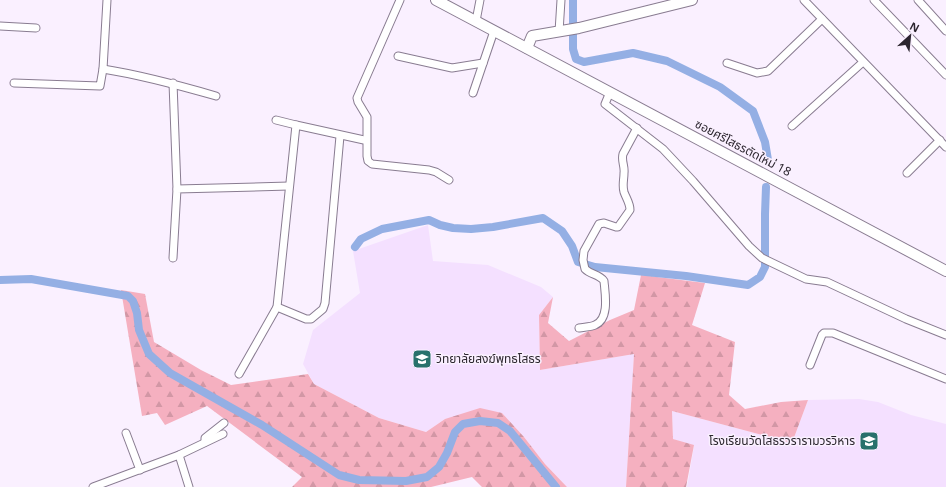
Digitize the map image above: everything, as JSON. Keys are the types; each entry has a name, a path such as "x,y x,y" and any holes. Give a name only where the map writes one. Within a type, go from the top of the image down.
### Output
{"street":[{"path":"14,83 98,86 101,84 107,0"},
{"path":"400,0 357,98 367,117 368,161 372,164 429,170 436,172 449,180"},
{"name":"ซอยศรีโสธรตัดใหม่ 18","path":"436,0 946,271"},
{"path":"476,21 480,0"},
{"path":"561,0 561,32"},
{"path":"527,48 532,36 579,28 692,0"},
{"path":"804,0 946,147"},
{"path":"874,0 946,75"},
{"path":"918,0 946,31"},
{"path":"727,63 757,72 768,71 822,19"},
{"path":"0,26 36,28"},
{"path":"473,93 494,31"},
{"path":"398,56 452,68 483,63"},
{"path":"792,126 864,62"},
{"path":"103,69 135,74 173,83 216,96"},
{"path":"173,83 177,189 173,258"},
{"path":"610,92 605,104 663,149 749,246 762,258 806,279 827,282 906,319 946,335"},
{"path":"276,120 340,136 364,140"},
{"path":"239,374 277,307 296,125"},
{"path":"580,328 598,324 603,317 606,305 604,281 599,276 586,271 584,251 599,224 604,223 616,228 630,210 624,194 623,184 625,172 622,158 637,128"},
{"path":"277,307 306,319 311,319 323,309 326,303 340,136"},
{"path":"907,173 940,140"},
{"path":"177,189 289,186"},
{"path":"810,365 822,335 824,333 833,333 946,379"},
{"path":"205,442 205,438 224,422"},
{"path":"126,433 140,470"},
{"path":"93,487 179,455 223,434"},
{"path":"179,455 189,487"}],"shaded area":[{"name":"วิทยาลัยสงฆ์พุทธโสธร","path":"428,225 433,261 488,265 541,287 553,297 539,315 540,370 634,354 626,487 567,487 545,464 524,437 502,413 445,419 426,432 379,418 314,384 303,364 313,330 360,293 353,251"},
{"name":"โรงเรียนวัดโสธรวรารามวรวิหาร","path":"859,399 878,402 911,415 946,424 946,487 687,487 694,446 673,439 672,411 792,443 808,400"}],"green space":[{"path":"641,275 705,283 692,325 735,342 729,395 745,409 781,402 808,400 792,443 672,411 673,439 694,445 686,487 626,487 634,354 540,370 539,315 553,297 548,323 569,341 610,320 634,310"},
{"path":"121,290 145,294 154,342 201,370 231,385 308,374 314,384 379,418 426,432 445,419 480,408 502,413 524,437 545,464 567,487 482,487 472,477 431,487 292,487 302,477 207,406 165,425 157,413 142,416"}],"waterway":[{"path":"573,0 573,49 576,59 584,62 633,53 667,61 720,87 753,111 765,142 768,160"},
{"path":"355,247 361,239 382,229 429,220 440,225 453,228 471,229 493,227 543,218 562,231 572,246 578,262 595,267 686,276 748,285 760,277 765,267 766,187"},
{"path":"0,280 31,279 128,296 133,301 137,313 139,330 149,354 170,373 262,425 339,475 359,480 406,481 427,477 439,467 447,453 455,432 463,424 480,421 498,423 510,431 556,487"}],"place":[{"name":"วิทยาลัยสงฆ์พุทธโสธร","path":"422,359"},
{"name":"โรงเรียนวัดโสธรวรารามวรวิหาร","path":"869,441"}]}
